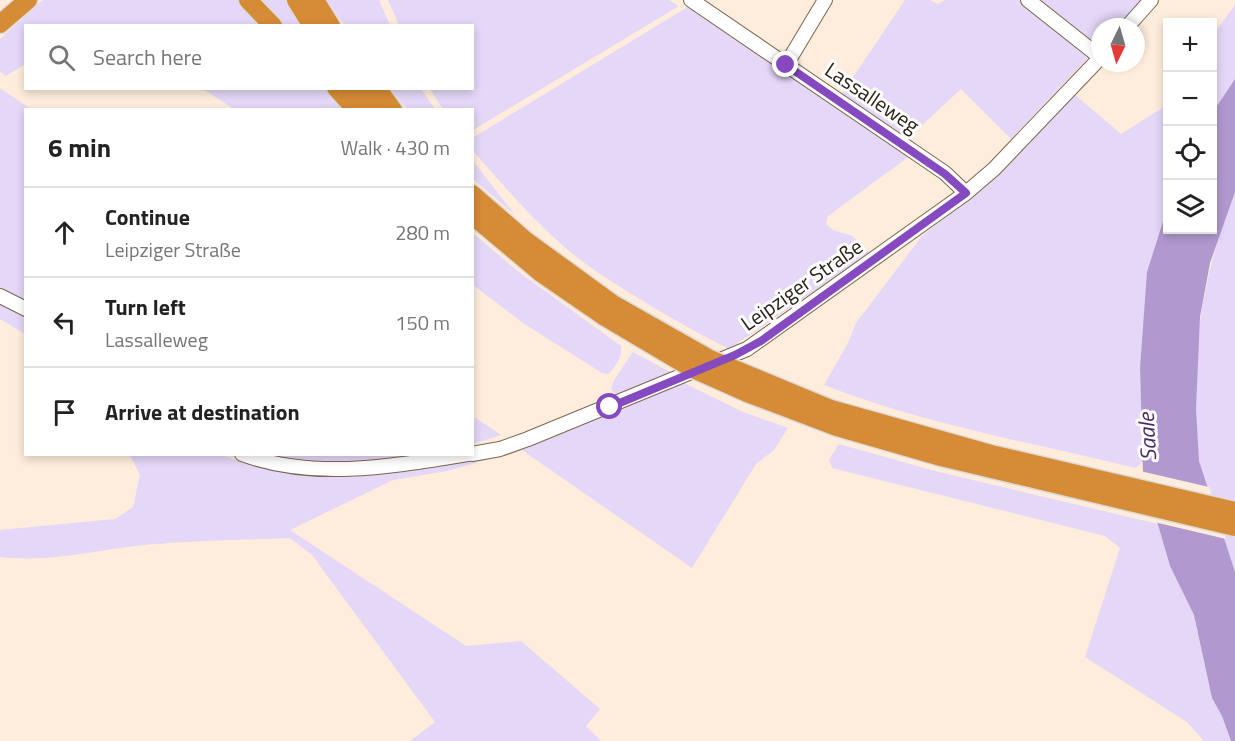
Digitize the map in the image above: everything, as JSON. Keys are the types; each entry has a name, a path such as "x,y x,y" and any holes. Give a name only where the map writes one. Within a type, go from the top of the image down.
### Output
{"highway":[{"path":"0,24 28,0"},
{"path":"248,0 271,24"},
{"path":"296,0 311,24"},
{"path":"315,0 330,24"},
{"path":"338,90 355,108"},
{"path":"358,90 371,108"},
{"path":"378,90 392,108"},
{"path":"474,196 609,310 691,368 747,393 826,423 941,456 1235,527"},
{"path":"474,217 532,266 609,310 710,359 831,409 991,454 1235,511"}],"street":[{"name":"Lassalleweg","path":"692,0 945,174 966,193"},
{"path":"786,65 825,0"},
{"path":"1028,0 1091,51"},
{"path":"1135,18 1150,0"},
{"name":"Leipziger Straße","path":"475,453 528,439 747,349 966,193 994,169 1091,67"},
{"path":"0,296 24,308"},
{"name":"Leipziger Straße","path":"250,456 288,466 331,470 450,456"}],"shaded area":[{"path":"43,0 239,0 265,24 24,24 24,65 6,76 0,72 0,39"},
{"path":"256,0 285,0 299,24 280,24"},
{"path":"327,0 379,0 390,24 343,24"},
{"path":"388,0 669,0 679,6 474,129 474,108 442,108 431,90 474,90 474,24 399,24"},
{"path":"905,0 930,0 938,4 945,0 1022,0 1089,57 1011,139 961,89 908,138 841,95"},
{"path":"1035,0 1143,0 1126,18 1091,18 1091,46"},
{"path":"691,5 911,155 828,216 826,224 833,230 852,236 870,253 729,349 644,302 597,272 563,246 532,216 474,152 474,137"},
{"path":"1235,5 1235,82 1217,108 1217,72 1217,30"},
{"path":"0,88 30,108 24,108 24,300 0,288"},
{"path":"205,90 330,90 348,108 232,108"},
{"path":"391,90 422,90 434,108 406,108"},
{"path":"1074,94 1121,134 1163,108 1164,234 1140,368 1143,461 1136,468 939,422 824,385 848,343 856,323 922,236 973,196"},
{"path":"474,162 515,215 474,180"},
{"path":"1235,192 1235,572 1204,488 1198,460 1194,394 1200,323 1206,288 1214,254"},
{"path":"474,234 516,270 621,346 621,354 608,374 602,373 523,323 474,286"},
{"path":"0,300 24,314 24,333 0,319"},
{"path":"633,352 672,373 620,396 616,395 611,389 614,380"},
{"path":"684,383 743,412 788,428 774,450 756,464 692,568 522,450"},
{"path":"474,417 501,435 474,444"},
{"path":"839,444 935,471 1158,524 1170,566 1194,615 1212,698 1222,716 1231,741 1204,741 1187,722 1085,657 1120,548 1105,536 832,468 829,460"},
{"path":"519,448 522,450 447,471 393,480 290,530 466,646 521,641 600,709 586,726 601,741 410,741 435,722 312,555 290,538 156,544 60,557 0,557 0,530 115,519 133,507 140,475 130,456 225,456 246,464 295,473 336,476 378,473"},
{"path":"272,456 405,456 330,463"}],"water":[{"name":"Saale","path":"1235,79 1235,192 1210,263 1200,317 1196,409 1199,461 1235,572 1235,741 1231,741 1222,716 1212,698 1194,615 1170,566 1143,473 1140,368 1147,272 1163,222 1163,234 1217,234 1217,106"}],"pier":[{"path":"1140,471 1209,487 1226,539 1154,522"}],"route":[{"path":"610,407 692,374 761,341 966,193 945,174 786,65"}]}
